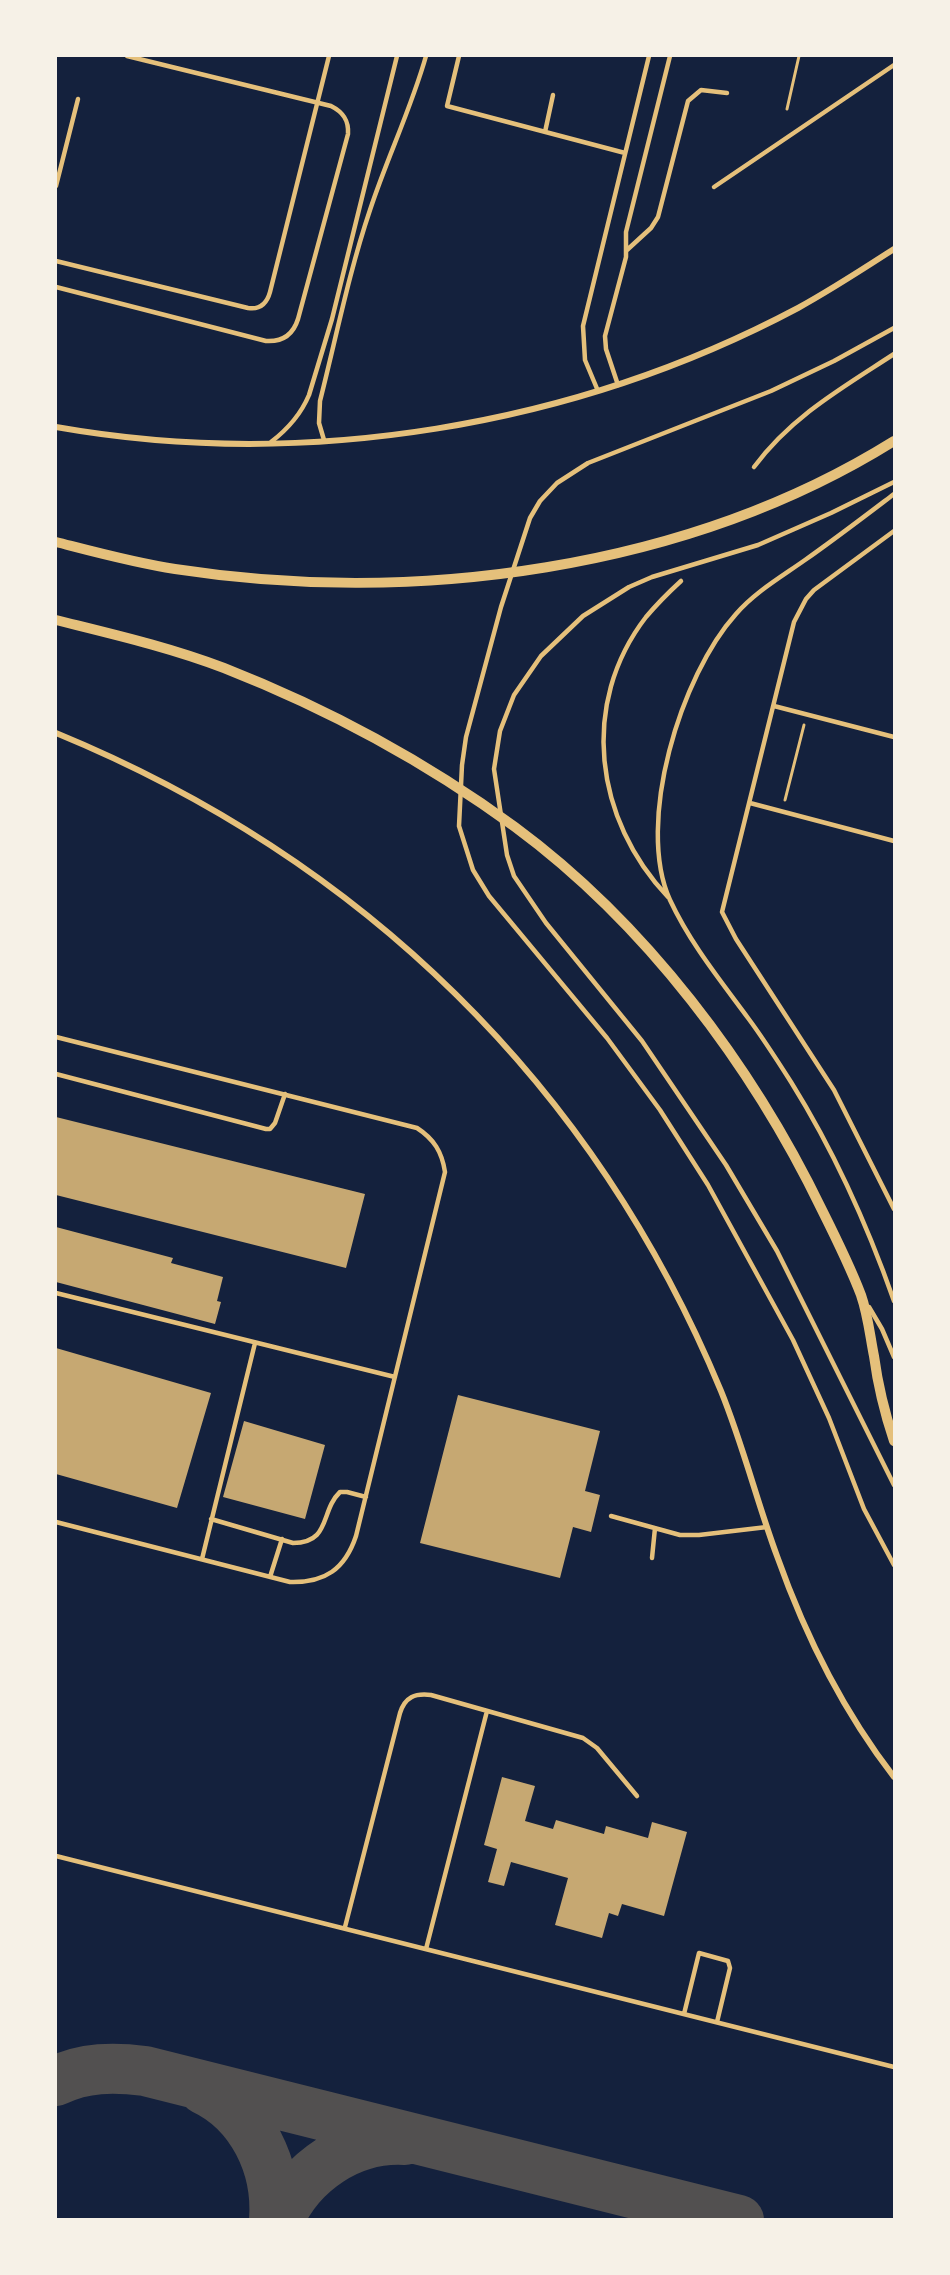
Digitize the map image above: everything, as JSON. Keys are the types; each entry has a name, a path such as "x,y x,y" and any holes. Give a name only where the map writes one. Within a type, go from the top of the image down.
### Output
{"street":[{"path":"56,427 120,436 182,441 271,442 324,440 406,432 483,420 598,391 691,358 762,326 831,290 894,249"},
{"path":"56,542 174,569 238,577 304,582 470,578 545,567 654,544 724,521 809,486 894,441"},
{"path":"56,620 174,651 224,668 299,700 371,737 441,778 515,828 566,869 614,914 700,1011 774,1118 806,1175 861,1295 871,1336 884,1411 894,1442"},
{"path":"56,733 128,764 197,800 296,861 358,907 456,994 508,1048 563,1114 595,1157 652,1248 677,1295 722,1392 777,1557 823,1666 853,1718 894,1777"}],"lane":[{"path":"56,287 266,341 274,342 288,336 298,320 348,134 347,121 343,114 331,106 317,102 127,56"},
{"path":"56,261 248,308 261,307 270,292 329,56"},
{"path":"271,442 290,426 309,395 332,319 397,56"},
{"path":"324,440 319,423 320,401 363,234 385,169 416,92 426,56"},
{"path":"459,56 447,106 625,153"},
{"path":"598,391 585,360 583,326 649,56"},
{"path":"618,385 606,349 605,336 627,250 626,232 670,56"},
{"path":"714,187 894,65"},
{"path":"627,250 651,228 658,217 688,101 701,90 727,93"},
{"path":"545,132 553,95"},
{"path":"56,186 78,99"},
{"path":"894,328 771,391 588,463 567,475 548,492 534,509 526,528 498,617 466,737 459,826 467,856 489,896 608,1038 660,1110 714,1195 793,1340 829,1418 864,1509 894,1566"},
{"path":"754,467 797,419 894,354"},
{"path":"894,482 758,545 675,569 629,587 583,616 542,656 514,695 500,731 494,769 507,855 514,876 546,923 642,1041 726,1165 777,1251 894,1485"},
{"path":"894,494 749,600 724,629 703,663 675,730 661,794 659,829 662,873 670,899 716,978 753,1025 807,1110 855,1200 894,1301"},
{"path":"894,531 819,587 806,599 794,622 722,912 736,939 834,1090 894,1209"},
{"path":"670,899 637,859 621,829 608,788 604,737 606,711 612,686 624,654 646,618 681,581"},
{"path":"774,706 894,737"},
{"path":"750,803 894,841"},
{"path":"56,1037 417,1128 437,1146 443,1159 445,1172 352,1550 332,1572 319,1579 290,1582 56,1522"},
{"path":"56,1074 266,1129 273,1126 285,1094"},
{"path":"56,1293 395,1377"},
{"path":"861,1295 882,1329 894,1357"},
{"path":"202,1559 255,1342"},
{"path":"211,1519 299,1543 315,1537 340,1492 366,1497"},
{"path":"611,1516 671,1533 689,1535 767,1527"},
{"path":"652,1558 655,1528"},
{"path":"270,1577 282,1539"},
{"path":"345,1927 402,1707 417,1694 583,1738 597,1748 637,1796"},
{"path":"426,1949 487,1712"},
{"path":"56,1856 894,2067"},
{"path":"684,2014 699,1953 722,1958 728,1962 730,1968 717,2022"}],"path":[{"path":"787,109 799,56"},
{"path":"782,813 807,715"}],"building":[{"path":"56,1117 365,1194 346,1268 56,1195"},
{"path":"56,1227 173,1258 171,1263 223,1277 217,1301 221,1302 215,1324 56,1282"},
{"path":"56,1348 211,1393 177,1508 56,1474"},
{"path":"458,1395 600,1431 585,1491 600,1495 591,1532 573,1527 560,1578 420,1543"},
{"path":"244,1421 325,1445 305,1519 223,1497"},
{"path":"502,1777 535,1786 525,1821 553,1829 556,1820 604,1834 606,1826 648,1838 652,1822 687,1832 664,1916 622,1904 618,1916 609,1913 602,1938 555,1925 568,1878 511,1862 504,1886 488,1882 497,1849 484,1845"}],"taxiway":[{"path":"56,2081 77,2073 99,2069 145,2071 739,2220"},
{"path":"203,2089 220,2099 235,2112 258,2143 271,2180 274,2220"},
{"path":"279,2220 300,2186 330,2160 366,2144 405,2140"}]}
